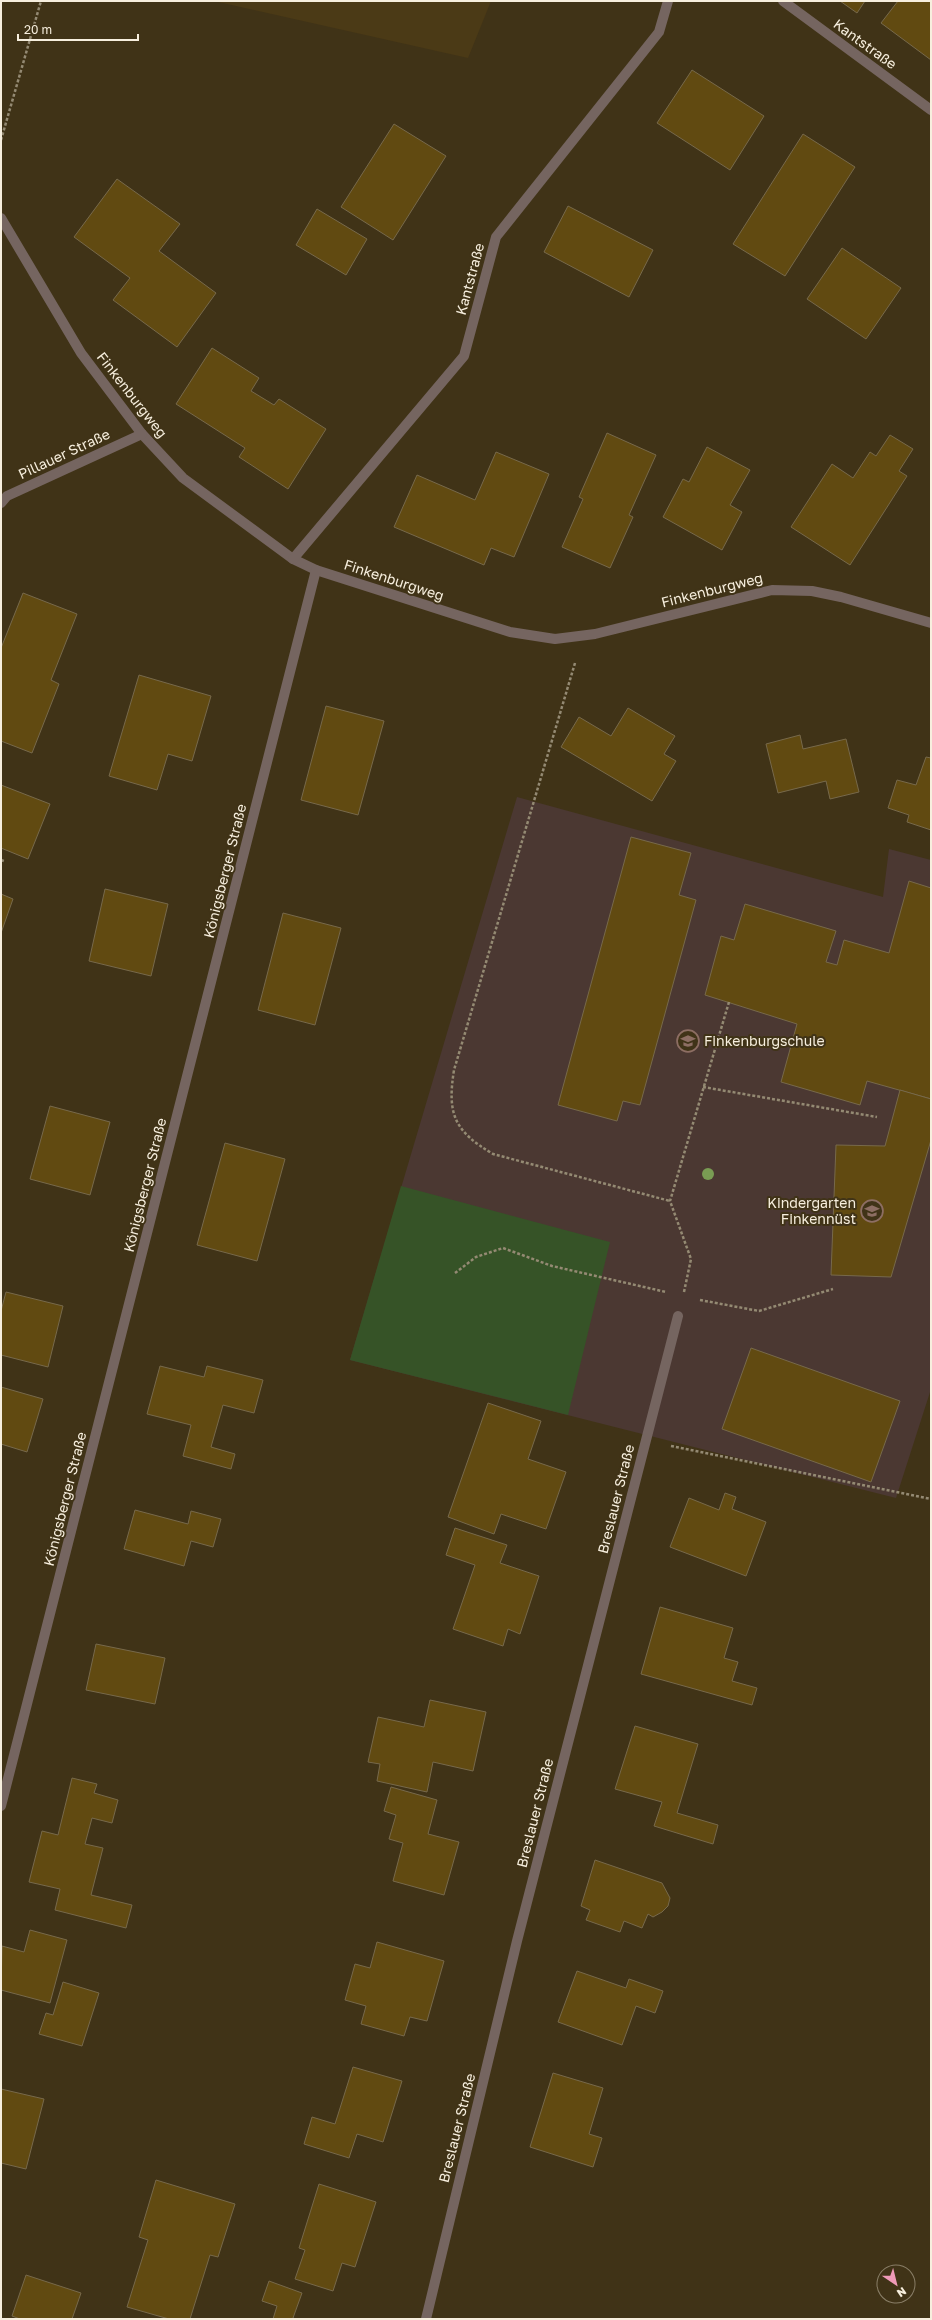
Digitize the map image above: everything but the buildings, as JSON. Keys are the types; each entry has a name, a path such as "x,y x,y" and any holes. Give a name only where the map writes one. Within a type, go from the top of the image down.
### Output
{"street":[{"name":"Kantstraße","path":"293,559 464,356 496,238 659,32 668,1"},
{"name":"Kantstraße","path":"783,1 931,110"},
{"name":"Finkenburgweg","path":"1,218 81,353 142,434 183,478 293,559 316,570 510,632 555,638 595,634 772,590 812,591 841,597 931,623"},
{"name":"Pillauer Straße","path":"1,503 7,496 142,434"},
{"name":"Königsberger Straße","path":"1,1806 316,570"},
{"name":"Breslauer Straße","path":"426,2319 517,1941 678,1316"}],"path":[{"path":"1,140 42,1"},
{"path":"583,635 454,1070 450,1096 454,1116 463,1131 475,1144 493,1154 670,1201"},
{"path":"678,1316 691,1259 670,1201 729,1002"},
{"path":"703,1087 877,1117"},
{"path":"455,1273 476,1257 503,1248 552,1266 683,1296 760,1311 833,1289"},
{"path":"646,1441 931,1499"}],"shaded area":[{"path":"214,1 491,1 468,58"},
{"name":"Finkenburgschule","path":"517,797 883,897 889,849 931,860 931,1389 896,1498 350,1360"}],"green space":[{"path":"401,1186 610,1242 568,1415 350,1360"}],"place":[{"name":"Finkenburgschule","path":"688,1041"},
{"name":"Kindergarten Finkennüst","path":"872,1211"}]}
